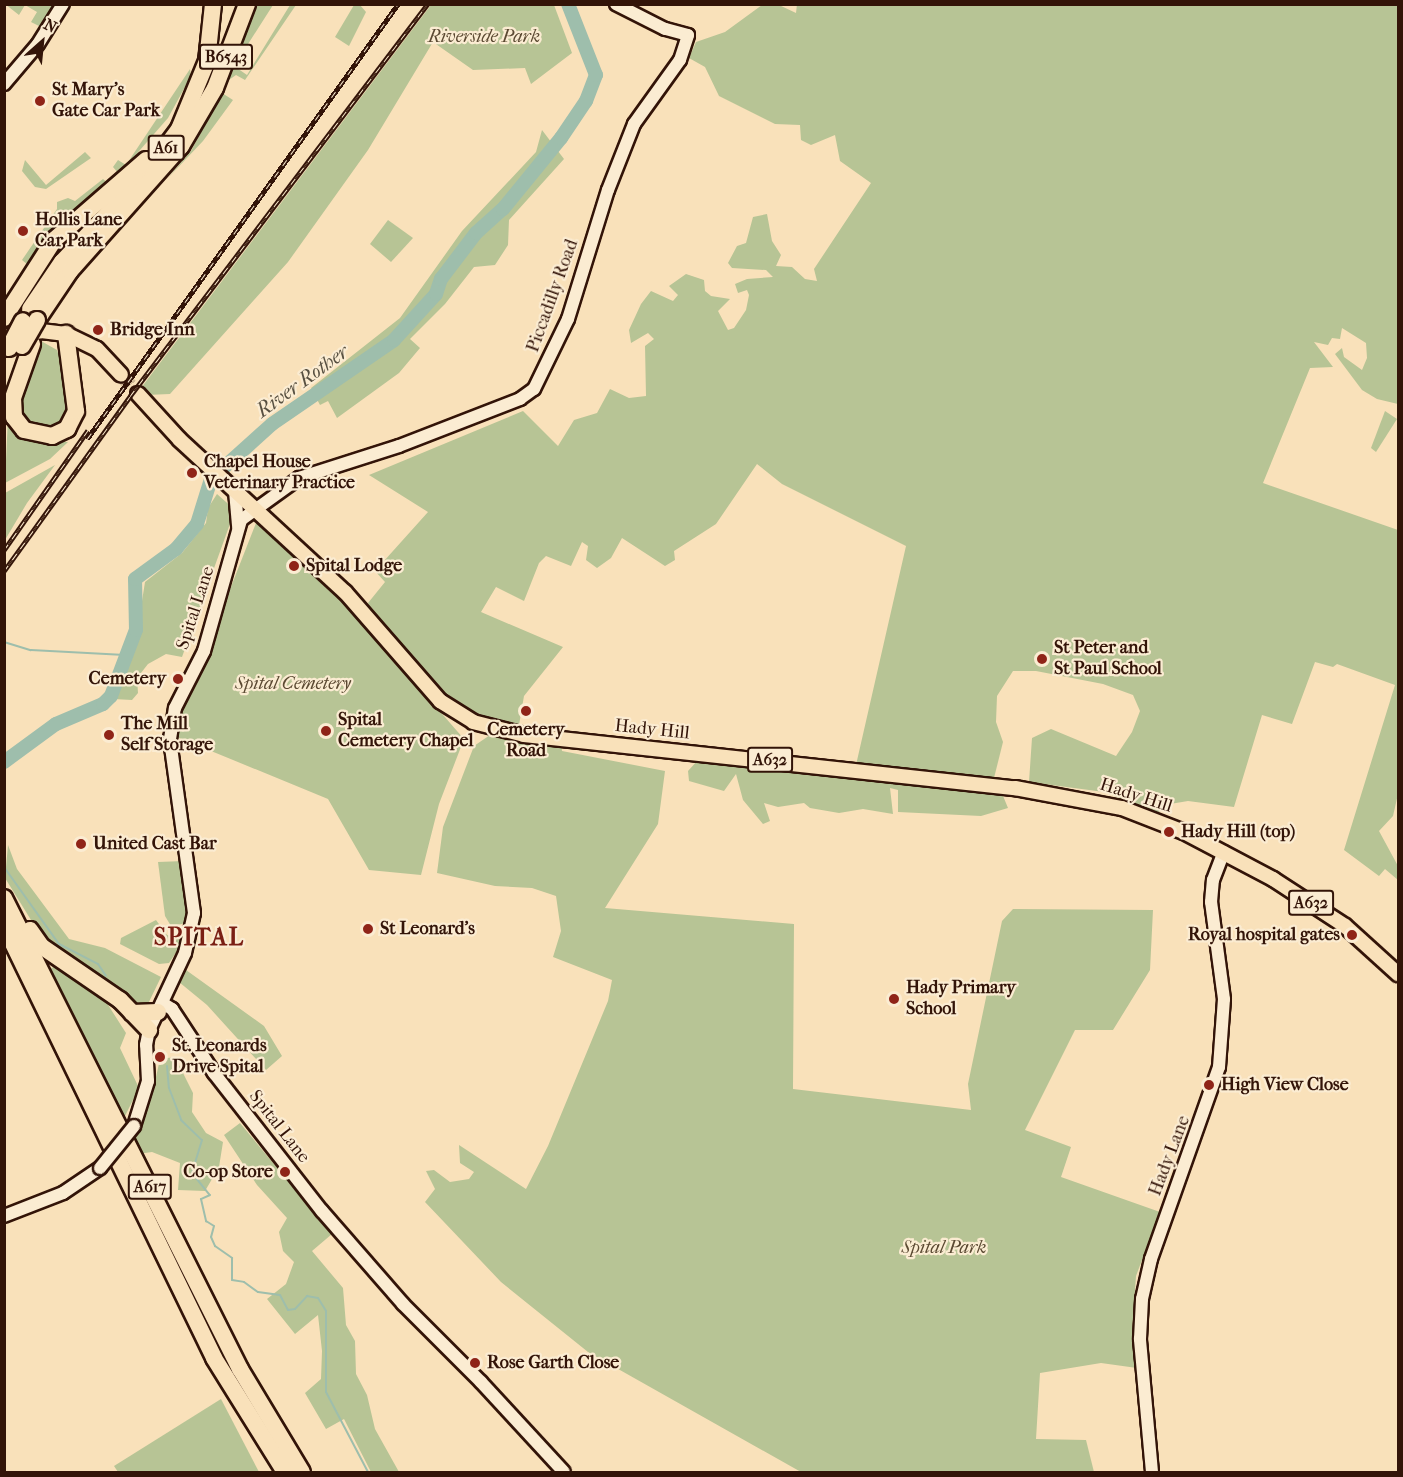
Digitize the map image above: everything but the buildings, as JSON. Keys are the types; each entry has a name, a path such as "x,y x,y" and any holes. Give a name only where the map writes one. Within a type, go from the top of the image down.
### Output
{"highway":[{"name":"A61","path":"34,320 62,262 147,172 172,139 189,110 207,61 213,4"},
{"name":"A61","path":"4,384 14,346 88,250 169,163 202,108 219,56 224,4"},
{"name":"B6543","path":"202,108 214,88 246,4"},
{"path":"4,318 34,266 63,230 172,139"},
{"path":"34,320 14,346 14,417 24,430 52,436 67,429 76,411 66,334"},
{"path":"4,892 41,946 104,987 149,1030"},
{"name":"A617","path":"4,898 240,1369 302,1473"},
{"name":"A617","path":"4,925 214,1359 285,1473"},
{"path":"132,1013 160,1007"}],"main road":[{"path":"14,346 41,331 66,334 97,349 121,375"},
{"name":"Hady Hill","path":"138,394 180,440 345,591 440,701 460,716 496,731 980,784 1089,799 1153,819 1229,855 1322,909 1367,943 1398,974"}],"street":[{"path":"4,84 38,44 63,4"},
{"name":"Piccadilly Road","path":"254,509 299,478 399,446 520,399 534,389 568,319 608,190 634,124 680,60 688,35 665,29 616,4"},
{"name":"Spital Lane","path":"234,491 238,528"},
{"name":"Spital Lane","path":"254,509 243,516 238,528 204,651 175,708 170,739 194,913 185,953 160,1007 172,1009 214,1072 322,1211 403,1304 481,1382 564,1473"},
{"name":"Hady Lane","path":"1152,1473 1140,1339 1142,1299 1151,1259 1219,1067 1224,999 1211,902 1213,880 1229,855"},
{"path":"4,1216 63,1193 100,1168 134,1126 148,1081 146,1045 149,1030 160,1007"}],"green space":[{"path":"5,4 56,5 43,28 31,22 37,12 25,5 19,15"},
{"path":"797,4 1398,5 1398,404 1377,399 1362,390 1335,354 1342,348 1344,357 1362,370 1367,358 1366,343 1342,328 1340,339 1332,338 1328,345 1314,342 1333,367 1310,368 1263,483 1398,530 1398,794 1393,816 1379,831 1398,866 1398,880 1385,869 1379,876 1344,850 1395,685 1337,664 1333,667 1315,662 1292,724 1262,715 1234,807 1188,801 1170,804 1157,813 1104,792 1029,782 1032,738 1051,729 1116,756 1132,732 1140,711 1133,695 1103,684 1036,671 1013,671 997,696 996,722 1003,742 993,782 856,765 906,546 782,484 757,464 716,524 674,551 675,560 665,566 622,538 611,558 597,568 586,560 588,546 582,542 571,566 546,556 539,563 524,601 496,587 481,612 563,647 524,696 519,725 492,720 451,701 372,614 368,603 385,582 375,571 428,512 369,475 523,411 558,446 574,420 597,413 610,389 629,398 646,396 645,346 654,339 648,333 631,343 629,330 641,304 651,291 673,301 678,295 669,286 686,274 704,280 705,291 711,296 730,299 718,311 728,330 734,328 746,310 749,295 747,290 738,293 735,284 747,279 773,277 766,270 732,268 728,263 737,246 746,243 753,217 767,214 772,241 781,255 776,266 792,267 805,279 817,281 814,269 871,183 840,161 835,135 811,145 801,140 800,125 775,124 719,96 705,67 689,58 696,42 725,32 762,5 779,5 796,13"},
{"path":"252,5 273,5 234,66 247,75 290,5 296,5 245,80 236,75 226,82"},
{"path":"354,5 360,5 366,12 349,46 335,37"},
{"name":"Riverside Park","path":"431,5 554,5 572,53 531,84 525,68 473,70 433,42 368,150 288,262 170,394 146,395 141,388"},
{"path":"190,69 191,76 168,118 119,174 113,167 118,160 126,165"},
{"path":"222,93 233,100 203,141 167,179 191,151"},
{"path":"542,130 564,159 509,220 508,245 495,265 474,267 445,304 410,339 420,348 399,373 337,418 328,401 320,405 311,388 400,318 462,231 536,152"},
{"path":"85,152 91,158 46,189 35,187 22,171 25,160 46,185"},
{"path":"103,179 109,184 28,265 22,260 57,209 57,202 68,198 75,201"},
{"path":"388,220 413,238 391,262 370,244"},
{"path":"41,341 57,350 69,386 70,409 64,423 40,431 21,418 20,387"},
{"path":"1385,411 1397,419 1376,452 1371,448"},
{"path":"8,416 25,437 41,442 68,442 50,459 5,483"},
{"path":"55,465 27,503 5,540 5,493"},
{"path":"217,494 235,510 182,657 166,654 148,664 137,678 138,693 132,700 113,699 137,633 145,582 182,553 206,523 208,508"},
{"name":"Spital Cemetery","path":"258,518 341,598 464,739 439,804 421,875 369,870 328,799 177,737 183,709"},
{"name":"Spital Park","path":"490,735 561,744 562,751 665,771 658,824 605,908 794,924 793,1089 971,1110 968,1084 1002,921 1013,909 1153,910 1150,970 1113,1030 1075,1030 1025,1130 1071,1147 1061,1177 1160,1212 1136,1276 1132,1333 1137,1368 1101,1363 1040,1373 1036,1439 1086,1440 1094,1472 801,1472 588,1352 501,1282 425,1202 435,1189 426,1171 434,1170 450,1182 469,1179 474,1172 460,1163 459,1145 526,1189 548,1146 608,1001 612,980 553,957 561,931 556,896 532,888 495,886 437,873 443,827 474,746"},
{"path":"698,760 1001,791 1008,808 981,816 898,812 898,790 890,788 893,814 863,809 839,813 810,808 804,803 778,807 764,803 770,821 763,824 743,800 736,774 724,791 689,781 688,771"},
{"path":"8,845 17,869 69,939 105,948 161,977 147,1006 138,1007 44,941 5,878"},
{"path":"184,861 187,923 171,926 165,916 158,862"},
{"path":"156,920 167,935 179,938 179,948 169,963 159,964 120,944 121,938"},
{"path":"57,965 96,986 126,1033 120,1048 139,1088 122,1122 54,986 50,969"},
{"path":"186,970 264,1026 282,1056 266,1070 207,1005 179,982"},
{"path":"175,1057 193,1093 192,1112 206,1133 223,1142 219,1167 205,1191 178,1190 180,1163 152,1152 138,1154 131,1141 152,1095 160,1059"},
{"path":"240,1123 332,1234 312,1251 343,1288 346,1325 355,1341 356,1374 367,1395 375,1429 399,1472 371,1472 344,1419 326,1429 305,1393 321,1379 322,1351 318,1315 295,1334 267,1299 286,1284 294,1262 283,1251 279,1232 287,1218 257,1185 224,1135"},
{"path":"221,1399 259,1472 118,1472 114,1466"}],"waterway":[{"name":"River Rother","path":"4,762 56,724 103,704 111,696 136,630 135,579 176,549 197,524 211,479 272,424 394,340 436,294 441,279 476,233 503,209 561,138 586,101 596,75 568,4"},
{"path":"4,642 31,650 125,655"},
{"path":"4,867 59,944 98,964 106,976"},
{"path":"167,1066 169,1088 181,1120 202,1140 192,1173 210,1195 201,1199 206,1221 214,1226 211,1237 215,1246 232,1258 232,1280 244,1282 258,1292 280,1295 288,1310 295,1309 307,1296 318,1298 326,1311 326,1392 368,1472"}],"tunnel":[{"path":"121,375 138,394"}],"railway":[{"path":"87,439 398,4"},
{"path":"4,571 130,396 428,4"},
{"path":"4,550 88,430"}],"place":[{"name":"St Mary's Gate Car Park","path":"40,101"},
{"name":"Hollis Lane Car Park","path":"23,231"},
{"name":"Bridge Inn","path":"98,330"},
{"name":"Chapel House Veterinary Practice","path":"192,473"},
{"name":"Spital Lodge","path":"294,566"},
{"name":"St Peter and St Paul School","path":"1042,659"},
{"name":"Cemetery","path":"178,679"},
{"name":"Cemetery Road","path":"526,711"},
{"name":"Spital Cemetery Chapel","path":"326,731"},
{"name":"The Mill Self Storage","path":"109,735"},
{"name":"Hady Hill (top)","path":"1169,832"},
{"name":"United Cast Bar","path":"81,844"},
{"name":"St Leonard's","path":"368,929"},
{"name":"Royal hospital gates","path":"1352,935"},
{"name":"Hady Primary School","path":"894,999"},
{"name":"St. Leonards Drive Spital","path":"160,1057"},
{"name":"High View Close","path":"1209,1085"},
{"name":"Co-op Store","path":"285,1172"},
{"name":"Rose Garth Close","path":"475,1363"}],"district":[{"name":"SPITAL","path":"199,938"}]}
